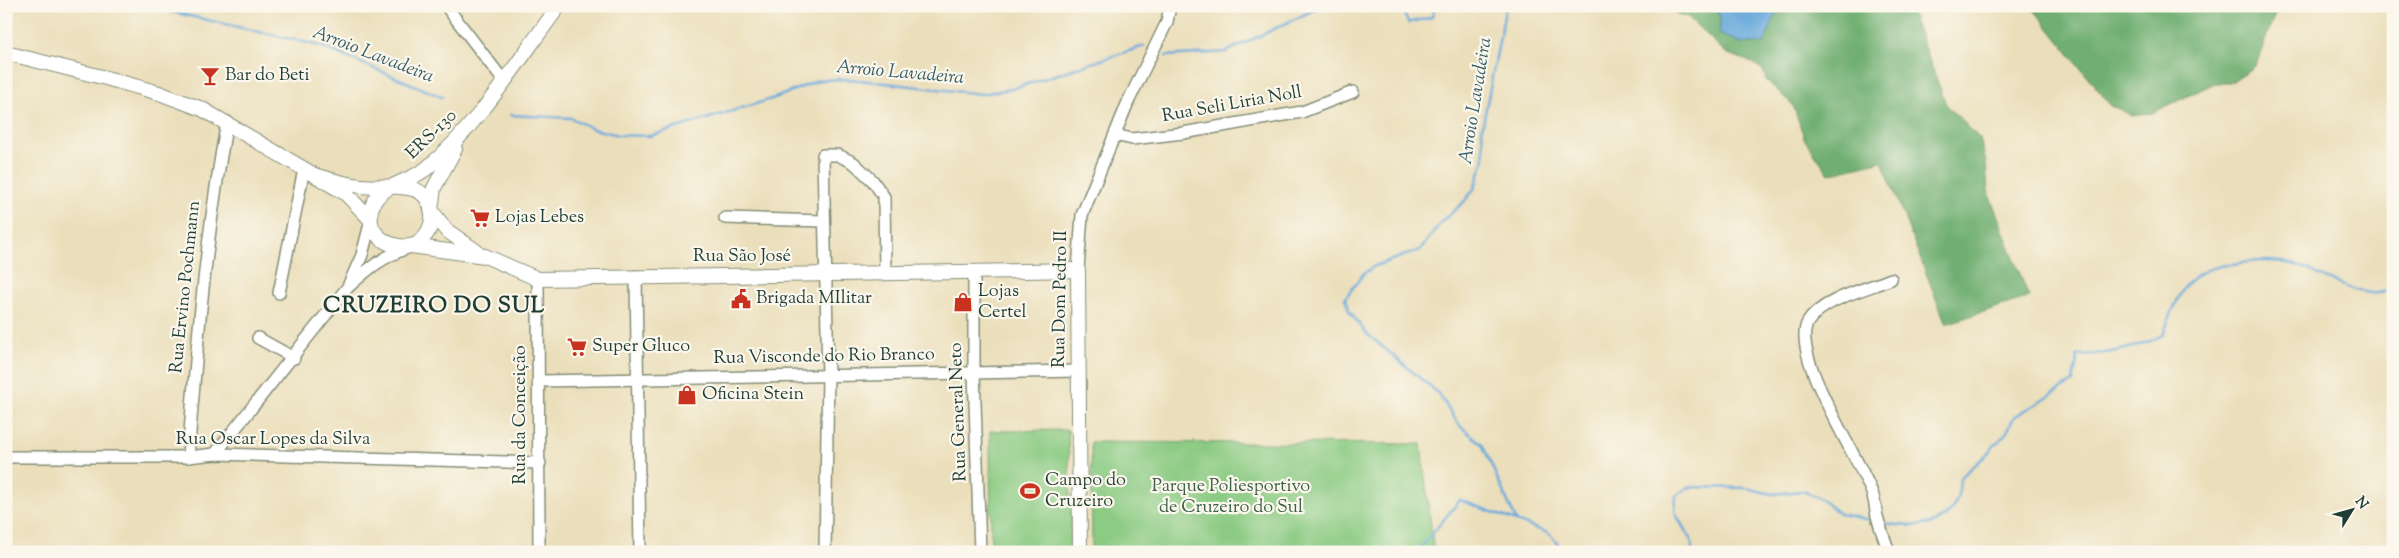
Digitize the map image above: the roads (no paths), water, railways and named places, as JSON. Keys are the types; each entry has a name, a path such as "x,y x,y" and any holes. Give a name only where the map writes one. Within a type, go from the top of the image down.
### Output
{"main road":[{"name":"ERS-130","path":"431,210 434,188 441,171 474,120 559,6"},
{"path":"6,53 158,93 183,101 226,122 345,193 371,220 376,234 388,244 403,248 411,246 426,235 431,223 431,210"},
{"name":"ERS-130","path":"396,186 417,175 438,159 474,120"},
{"path":"318,176 365,187 396,186 418,191 424,196 431,210 446,230 455,238 486,256"},
{"path":"371,220 375,201 384,191 396,186"},
{"name":"Rua São José","path":"411,246 486,256 538,279 1078,270"},
{"name":"Rua Dom Pedro II","path":"1078,270 1080,552"}],"street":[{"path":"446,6 503,80"},
{"name":"Rua Dom Pedro II","path":"1078,270 1082,215 1166,22 1170,6"},
{"name":"Rua Seli Liria Noll","path":"1115,136 1132,139 1183,133 1302,112 1353,92"},
{"name":"Rua Ervino Pochmann","path":"188,457 201,287 212,202 226,122"},
{"path":"825,552 828,375 824,275 823,155 838,155 854,164 873,180 884,197 885,274"},
{"path":"280,293 304,169"},
{"path":"725,218 823,221"},
{"path":"348,288 362,255 371,220"},
{"path":"216,454 348,288 372,265 385,256 411,246"},
{"name":"Rua General Neto","path":"974,272 974,372 980,552"},
{"path":"636,276 640,552"},
{"name":"Rua da Conceição","path":"538,279 540,381 539,552"},
{"path":"1889,552 1879,522 1873,494 1818,386 1804,342 1804,332 1808,322 1826,304 1891,279"},
{"path":"258,338 294,358"},
{"name":"Rua Visconde do Rio Branco","path":"540,381 974,372 1078,372"},
{"name":"Rua Oscar Lopes da Silva","path":"6,457 188,457 216,454 540,463"}],"water":[{"path":"1704,6 1779,6 1764,43 1742,43 1719,34 1721,18 1718,12"}],"waterway":[{"name":"Arroio Lavadeira","path":"146,6 321,46 442,97"},
{"name":"Arroio Lavadeira","path":"1166,56 1226,52 1322,6"},
{"name":"Arroio Lavadeira","path":"1401,6 1408,23 1432,17 1435,6"},
{"name":"Arroio Lavadeira","path":"1506,6 1482,129 1484,160 1474,189 1464,202 1442,221 1420,250 1375,266 1364,273 1345,298 1349,311 1366,333 1438,393 1460,426 1482,444 1516,520"},
{"name":"Arroio Lavadeira","path":"510,115 571,118 593,129 619,135 650,136 775,98 819,80 850,79 981,94 1012,89 1144,46"},
{"path":"1883,523 1912,526 1925,525 1936,522 1946,516 1953,507 1958,494 1960,478 1984,457 2007,432 2014,417 2073,382 2078,355 2122,350 2163,335 2182,292 2194,277 2204,271 2240,263 2278,261 2293,264 2358,291 2383,292 2393,287"},
{"path":"1692,552 1692,542 1675,513 1676,496 1688,487 1746,488 1772,494 1803,491 1818,497 1840,514 1875,521"},
{"path":"1417,552 1460,500 1548,533 1566,552"}],"place":[{"name":"Bar do Beti","path":"210,76"},
{"name":"Lojas Lebes","path":"480,218"},
{"name":"Brigada MIlitar","path":"741,299"},
{"name":"Lojas Certel","path":"963,302"},
{"name":"Super Gluco","path":"577,347"},
{"name":"Oficina Stein","path":"687,395"},
{"name":"Campo do Cruzeiro","path":"1030,491"}],"district":[{"name":"CRUZEIRO DO SUL","path":"434,307"}],"park label":[{"name":"Parque Poliesportivo de Cruzeiro do Sul","path":"1231,497"}]}
